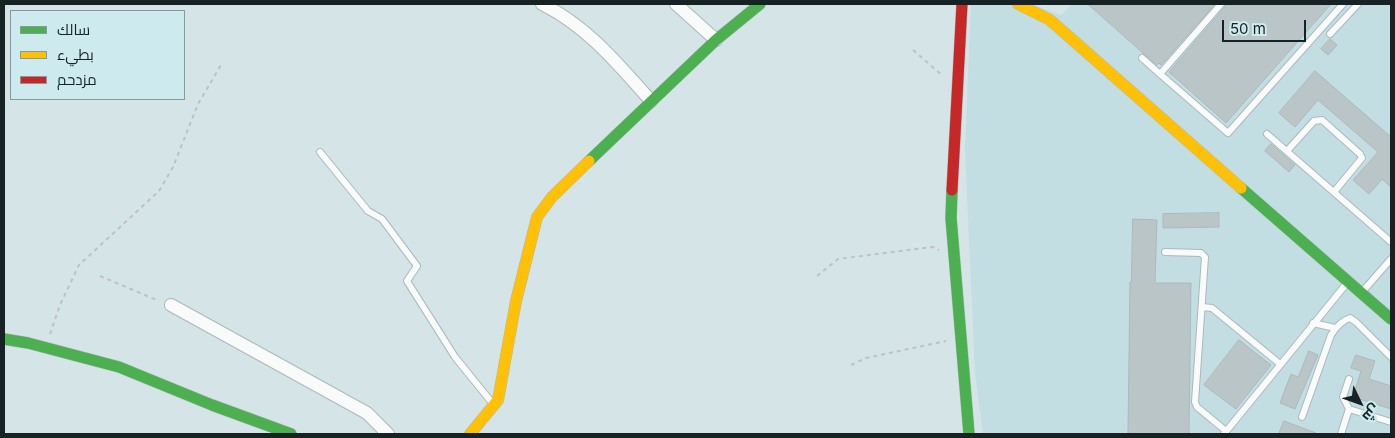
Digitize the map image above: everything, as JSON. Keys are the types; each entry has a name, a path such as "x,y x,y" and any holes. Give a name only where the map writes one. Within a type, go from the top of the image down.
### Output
{"street":[{"path":"542,4 562,14 604,48 651,101"},
{"path":"676,4 716,40"},
{"path":"470,434 498,400 516,301 537,217 552,196 651,101 716,40 760,4"},
{"path":"962,4 956,87 951,218 969,434"},
{"path":"1018,4 1050,20 1391,318"},
{"path":"171,305 366,413 388,434"},
{"path":"4,338 119,367 212,405 291,434"}],"lane":[{"path":"1160,74 1221,4"},
{"path":"1142,58 1228,133 1343,4"},
{"path":"1330,34 1358,4"},
{"path":"1287,151 1317,119 1322,120 1335,131 1362,158 1334,192"},
{"path":"1267,134 1391,242"},
{"path":"320,152 368,212 382,220 417,266 407,281 455,357 494,405"},
{"path":"1165,252 1201,253 1205,257 1195,402 1225,433 1349,280"},
{"path":"1362,292 1391,259"},
{"path":"1202,307 1212,308 1280,364"},
{"path":"1302,416 1335,328 1344,320 1350,318 1356,322 1391,357"},
{"path":"1313,323 1335,328"},
{"path":"1341,434 1349,409 1343,397 1349,378"},
{"path":"1349,409 1391,422"}],"path":[{"path":"912,50 956,87"},
{"path":"45,347 60,305 79,265 159,191 173,167 198,104 221,65"},
{"path":"817,276 838,260 933,247 954,258"},
{"path":"100,276 171,305"},
{"path":"851,365 866,358 961,337"}],"shaded area":[{"path":"971,4 1032,4 1061,15 1072,4 1391,4 1391,434 983,434 975,373 965,150"}],"building":[{"path":"1088,4 1215,4 1161,65 1159,63 1157,65"},
{"path":"1226,4 1331,4 1226,123 1169,72"},
{"path":"1330,39 1337,45 1328,55 1321,49"},
{"path":"1315,71 1391,137 1391,187 1382,179 1369,194 1353,180 1378,152 1318,100 1295,127 1279,113"},
{"path":"1271,144 1295,165 1289,172 1265,151"},
{"path":"1219,213 1219,227 1163,228 1163,214"},
{"path":"1133,219 1157,220 1155,283 1191,283 1189,434 1128,434 1130,282"},
{"path":"1239,340 1271,365 1236,409 1204,385"},
{"path":"1309,351 1318,355 1295,409 1280,403 1291,374 1298,377"},
{"path":"1356,355 1375,361 1369,379 1391,386 1391,409 1353,397 1361,371 1351,368"},
{"path":"1284,421 1316,433 1316,434 1279,434"}],"traffic: fast":[{"path":"589,161 716,40 760,4"},
{"path":"1241,188 1391,319"},
{"path":"952,190 951,218 969,434"},
{"path":"4,339 28,343 119,367 212,405 291,434"}],"traffic: slow":[{"path":"1018,4 1050,20 1241,188"},
{"path":"470,434 498,400 516,301 537,217 552,197 589,161"}],"traffic: jam":[{"path":"952,190 962,4"}]}
